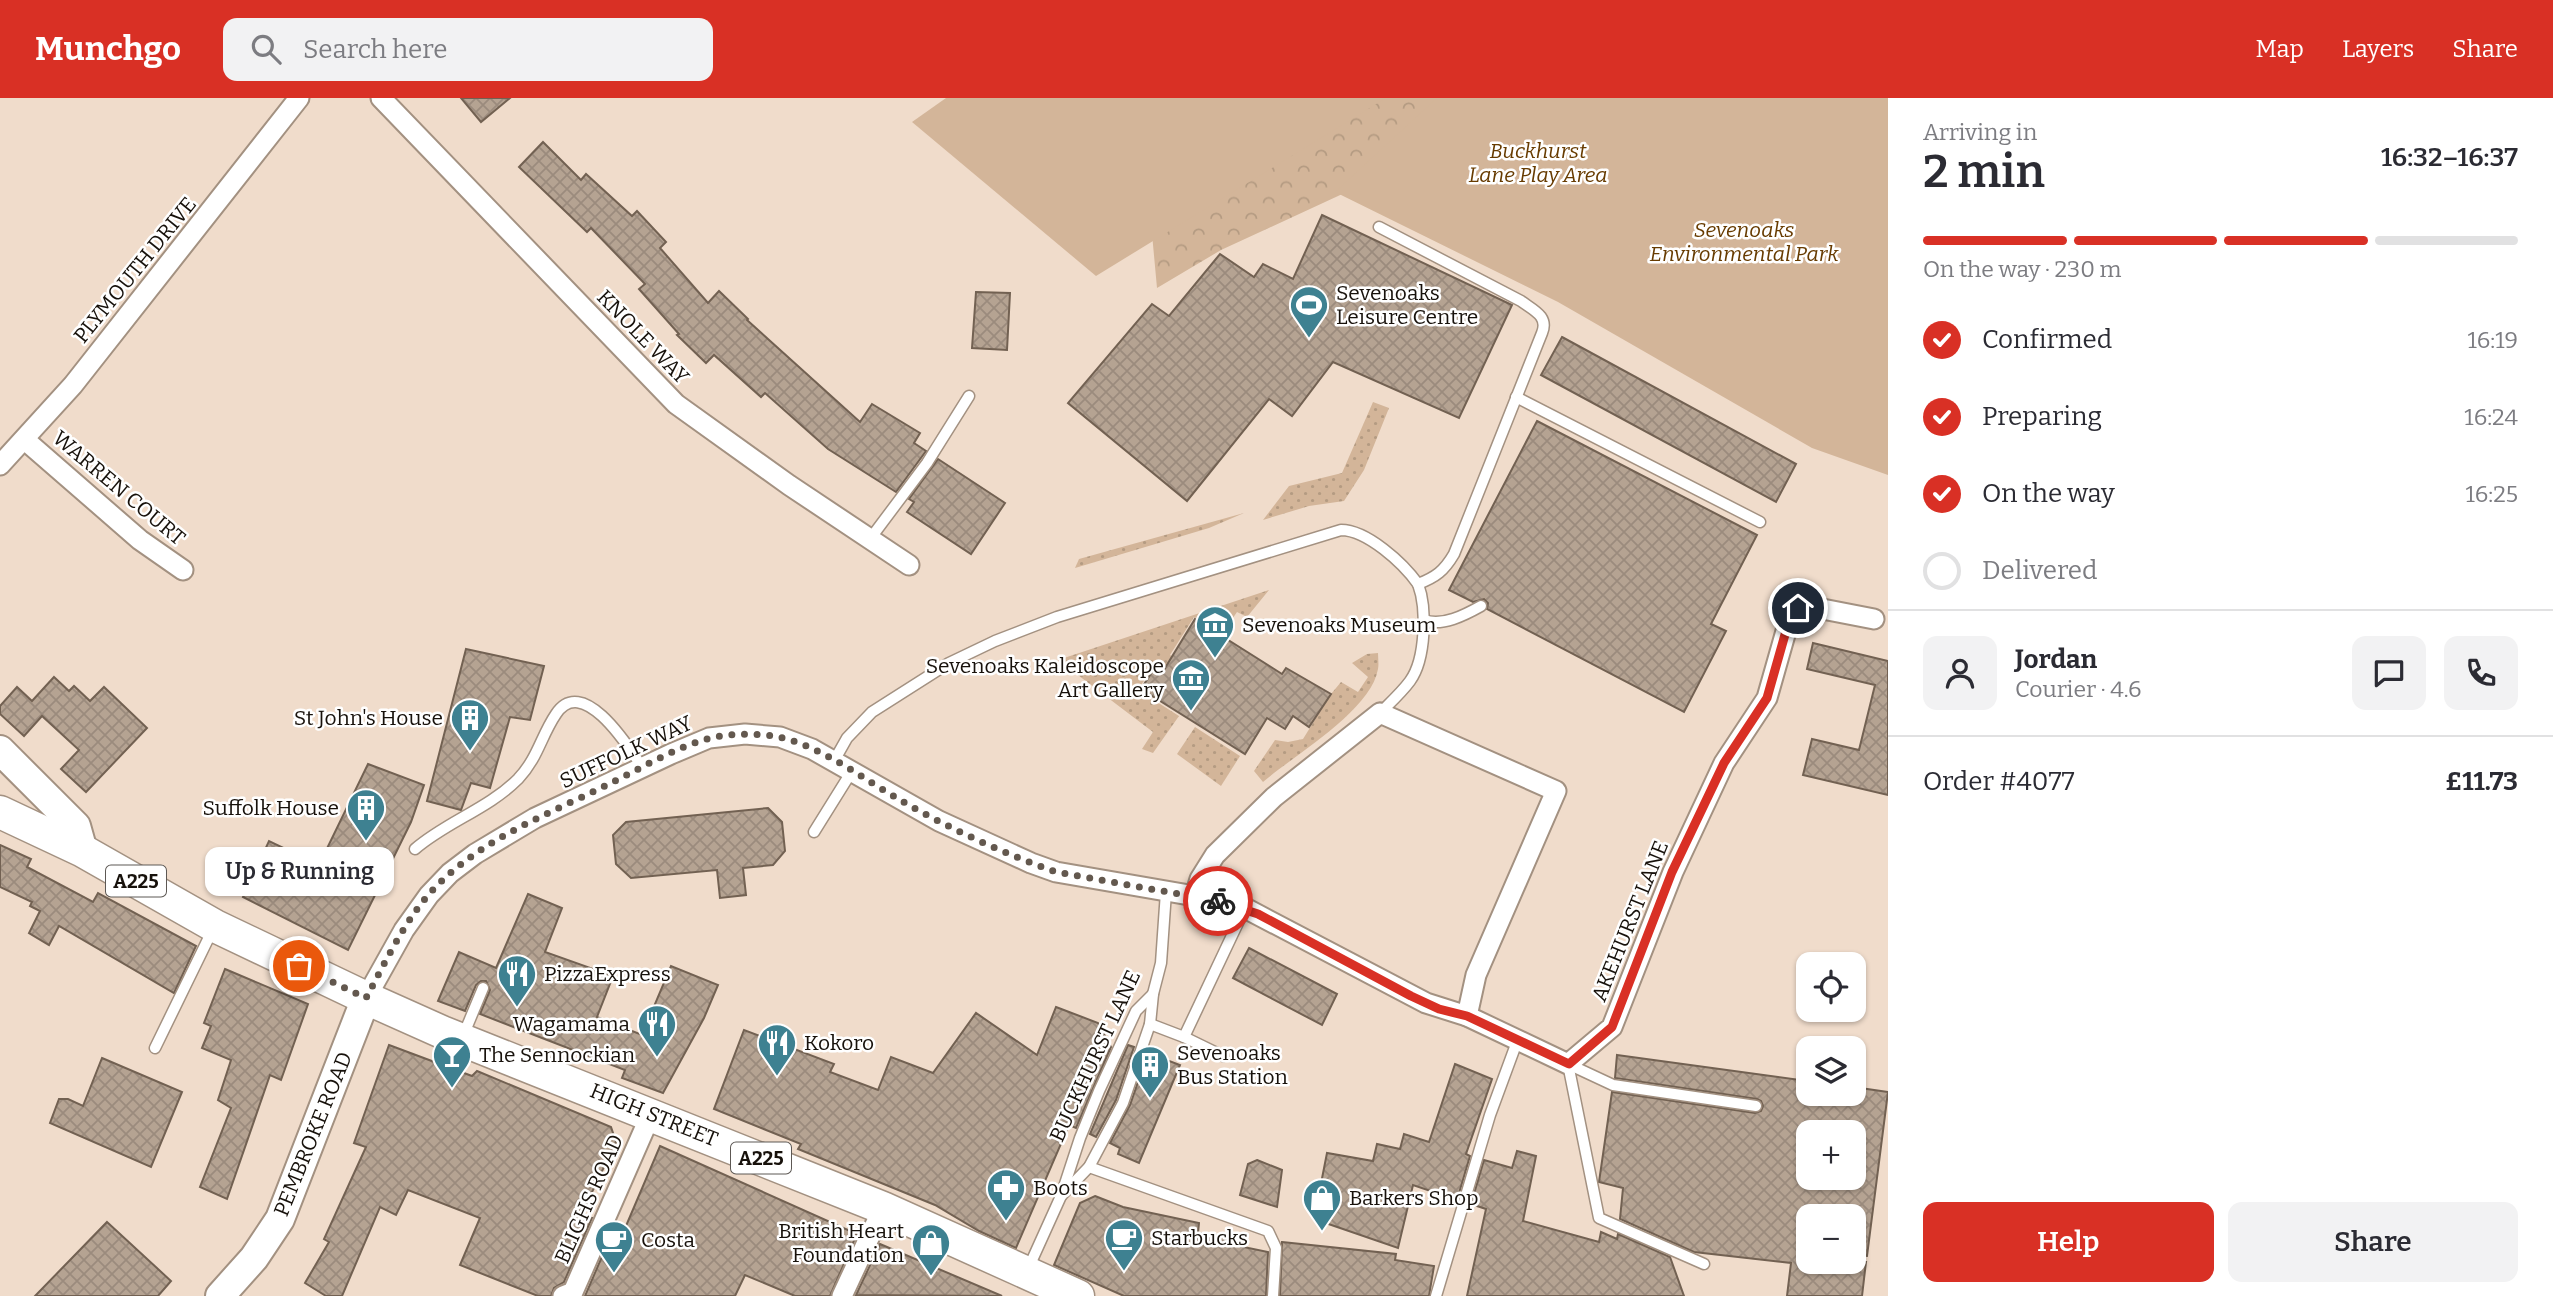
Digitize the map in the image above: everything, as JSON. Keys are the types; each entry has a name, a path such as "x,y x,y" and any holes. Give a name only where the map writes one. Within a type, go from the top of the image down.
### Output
{"main road":[{"name":"A225","path":"0,813 83,851"},
{"name":"HIGH STREET","path":"83,851 215,926 366,998 883,1208 1078,1296"}],"street":[{"name":"PLYMOUTH DRIVE","path":"0,465 73,385 299,98"},
{"name":"KNOLE WAY","path":"381,98 676,404 909,565"},
{"name":"WARREN COURT","path":"25,440 102,509 183,570"},
{"name":"AKEHURST LANE","path":"1569,1064 1612,1027 1672,872 1724,763 1767,698 1790,617 1798,608 1807,606 1874,619"},
{"path":"1195,897 1200,879 1215,855 1275,797 1380,713 1556,791 1476,975 1467,1016"},
{"name":"SUFFOLK WAY","path":"366,998 416,911 450,873 475,854 535,818 709,738 745,734 793,741 834,761 929,816 1031,863 1077,877 1166,892"},
{"path":"1,755 76,826 83,851"},
{"path":"1166,892 1245,908 1419,1000 1467,1016 1569,1064"},
{"name":"PEMBROKE ROAD","path":"220,1296 254,1258 280,1219 366,998"},
{"name":"BLIGHS ROAD","path":"570,1295 651,1114"},
{"path":"842,1296 883,1208"}],"lane":[{"path":"1379,227 1521,301 1542,316 1545,327 1454,554 1445,569 1418,584"},
{"path":"870,539 927,463 969,396"},
{"path":"1516,397 1760,523"},
{"path":"834,761 847,738 872,712 949,663 995,641 1033,624 1330,532 1349,530 1365,536 1418,584 1424,620 1414,674 1380,713"},
{"path":"1424,620 1440,622 1466,615 1481,606"},
{"path":"415,849 428,837 474,812 517,779 536,756 557,711 569,704 585,705 604,716 642,767"},
{"path":"814,832 852,771"},
{"name":"BUCKHURST LANE","path":"1027,1272 1061,1196 1099,1091 1136,1011 1153,994 1161,963 1166,892"},
{"path":"1184,1037 1245,908"},
{"path":"155,1048 215,926"},
{"path":"462,1039 483,988"},
{"path":"1061,1196 1089,1167 1123,1103 1150,1024 1153,994"},
{"path":"1150,1024 1223,1056"},
{"path":"1436,1296 1490,1115 1518,1039"},
{"path":"1569,1064 1613,1085 1756,1106"},
{"path":"1569,1064 1599,1217 1704,1264"},
{"path":"1089,1167 1268,1231 1276,1248 1273,1296"}],"green space":[{"path":"946,98 1386,98 1096,276 912,122"},
{"path":"1384,98 1566,98 1351,190 1221,250 1157,288 1150,212"},
{"name":"Sevenoaks Environmental Park","path":"1437,98 1888,98 1888,475 1812,448 1558,302 1335,192"},
{"path":"1373,402 1389,408 1364,470 1344,501 1309,506 1263,520 1289,486 1342,473"},
{"path":"1244,513 1209,528 1075,568 1079,559"},
{"path":"1269,590 1247,617 1237,612 1222,634 1194,617 1170,655 1194,670 1188,679 1157,660 1138,690 1179,716 1153,753 1142,749 1153,732 1058,660"},
{"path":"1378,653 1378,669 1372,685 1361,701 1330,731 1263,782 1254,771 1275,740 1288,742 1303,739 1341,682 1358,692 1368,677 1352,663 1367,654"},
{"path":"1195,727 1240,756 1221,786 1177,754"}],"building":[{"path":"461,98 510,98 481,122"},
{"path":"543,142 581,180 586,174 632,216 637,211 666,242 660,248 708,303 719,291 747,320 860,422 872,404 920,433 914,443 926,451 896,492 828,449 765,393 761,397 714,355 706,363 677,335 679,334 639,289 645,284 591,228 587,232 519,167"},
{"name":"Sevenoaks Leisure Centre","path":"1322,215 1512,305 1459,418 1333,362 1292,416 1269,399 1187,501 1068,403 1152,304 1169,316 1220,254 1254,277 1263,264 1293,279"},
{"path":"976,292 1010,293 1007,350 972,348"},
{"path":"1562,337 1796,464 1776,502 1541,375"},
{"path":"1537,421 1757,535 1711,624 1726,631 1684,712 1487,609 1488,603 1484,599 1473,602 1449,590"},
{"path":"938,459 1005,503 971,554 907,512 914,502 909,499"},
{"path":"1195,619 1282,674 1286,668 1331,694 1309,727 1293,716 1285,729 1267,718 1245,754 1141,689 1158,663 1165,668"},
{"path":"1813,643 1888,661 1888,795 1803,775 1812,739 1859,750 1875,685 1807,669"},
{"name":"St John's House","path":"466,649 544,666 530,720 510,717 490,788 471,783 461,810 427,801"},
{"path":"54,677 69,691 74,686 90,701 104,687 147,728 86,792 61,769 79,750 42,716 24,736 0,714 0,706 17,687 32,701"},
{"name":"Suffolk House","path":"368,764 424,785 411,822 348,950 243,897 269,841 319,865"},
{"path":"768,808 782,822 785,851 773,865 743,868 746,895 720,898 717,870 631,878 616,864 613,835 626,822"},
{"path":"0,845 31,859 27,867 93,902 98,893 196,946 174,993 59,926 49,945 29,933 40,911 30,906 32,902 0,887"},
{"path":"528,894 562,908 545,952 613,976 597,1017 642,1035 671,966 718,985 704,1018 663,1093 622,1078 625,1070 480,1014 490,990 486,981 476,985 465,1011 438,1001 459,952 496,968"},
{"path":"1249,948 1337,994 1322,1025 1233,978"},
{"path":"225,969 308,1004 281,1080 270,1075 227,1199 200,1187 231,1108 218,1100 231,1060 202,1048 211,1026 204,1023"},
{"path":"1056,1007 1098,1023 1111,1047 1076,1128 1069,1125 1016,1248 979,1231 935,1205 798,1149 801,1144 714,1109 744,1030 834,1064 830,1072 878,1090 891,1057 933,1073 976,1013 1037,1055"},
{"path":"389,1045 472,1076 477,1071 611,1127 616,1142 581,1215 592,1218 564,1282 554,1288 551,1296 538,1296 460,1265 480,1218 408,1190 396,1215 380,1207 342,1296 326,1296 305,1283 329,1242 324,1239 366,1147 354,1143"},
{"path":"1128,1045 1134,1047 1116,1100 1096,1137 1090,1134"},
{"name":"Sevenoaks Bus Station","path":"1148,1053 1180,1065 1139,1163 1118,1154 1120,1148 1110,1143 1130,1105"},
{"path":"1617,1055 1796,1079 1796,1106 1866,1106 1866,1089 1888,1092 1867,1256 1866,1204 1796,1204 1796,1274 1865,1274 1862,1296 1787,1296 1791,1263 1694,1252 1620,1219 1623,1188 1599,1182 1612,1092 1755,1113 1761,1111 1763,1106 1757,1099 1615,1078"},
{"path":"102,1058 182,1092 151,1167 50,1123 59,1099 68,1099 83,1106"},
{"path":"1455,1064 1492,1079 1466,1154 1470,1156 1457,1200 1413,1185 1398,1248 1314,1219 1327,1153 1373,1161 1377,1144 1400,1149 1404,1134 1429,1142"},
{"path":"660,1146 857,1234 830,1296 795,1296 745,1275 735,1296 585,1296 616,1224 626,1226"},
{"path":"1517,1151 1536,1156 1523,1221 1599,1242 1601,1232 1617,1239 1618,1234 1670,1257 1684,1296 1467,1296 1486,1209 1471,1204 1484,1160 1512,1168"},
{"path":"1257,1160 1282,1170 1277,1207 1240,1195 1248,1164"},
{"path":"1095,1196 1123,1207 1199,1223 1198,1233 1235,1237 1234,1245 1268,1252 1266,1296 1124,1296 1054,1265 1080,1203"},
{"path":"107,1222 171,1281 158,1296 35,1296"},
{"path":"1282,1242 1396,1254 1395,1260 1434,1266 1429,1296 1280,1296"},
{"path":"880,1244 1002,1296 856,1295"}],"way so far":[{"path":"299,966 366,998 416,911 450,873 475,854 535,818 671,754 709,738 729,735 763,735 793,741 812,749 939,821 1056,872 1218,901"}],"place":[{"name":"Sevenoaks Leisure Centre","path":"1309,339"},
{"name":"Sevenoaks Museum","path":"1215,659"},
{"name":"Sevenoaks Kaleidoscope Art Gallery","path":"1191,712"},
{"name":"St John's House","path":"470,752"},
{"name":"Suffolk House","path":"366,842"},
{"name":"Up & Running","path":"299,966"},
{"name":"PizzaExpress","path":"517,1008"},
{"name":"Wagamama","path":"657,1058"},
{"name":"Kokoro","path":"777,1077"},
{"name":"The Sennockian","path":"452,1089"},
{"name":"Sevenoaks Bus Station","path":"1150,1099"},
{"name":"Boots","path":"1006,1222"},
{"name":"Barkers Shop","path":"1322,1232"},
{"name":"Starbucks","path":"1124,1272"},
{"name":"Costa","path":"614,1274"},
{"name":"British Heart Foundation","path":"931,1277"}],"route":[{"path":"1218,901 1258,914 1411,996 1439,1009 1467,1016 1569,1064 1612,1027 1672,872 1724,763 1767,698 1790,617 1798,608"}],"park label":[{"name":"Buckhurst Lane Play Area","path":"1538,163"}]}
